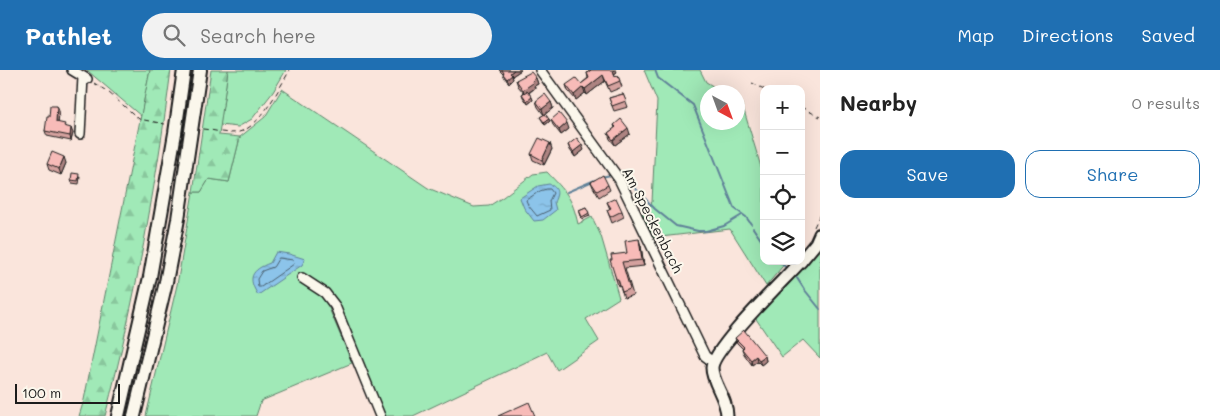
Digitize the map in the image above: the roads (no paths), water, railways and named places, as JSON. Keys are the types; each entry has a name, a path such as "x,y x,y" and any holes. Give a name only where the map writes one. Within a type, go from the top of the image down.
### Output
{"highway":[{"path":"118,416 152,268 184,70"},
{"path":"134,416 166,282 178,219 200,70"}],"main road":[{"path":"805,256 817,239"},
{"path":"727,416 725,400 714,375 713,362 728,340 797,265"}],"street":[{"path":"72,70 85,78 80,134"},
{"name":"Am Speckenbach","path":"540,70 619,179 702,352 713,362"},
{"path":"302,278 325,293 335,306 380,416"}],"water":[{"path":"549,184 555,187 557,192 554,202 556,210 543,220 534,221 524,208 520,198 538,186"},
{"path":"276,252 305,259 302,265 258,295 253,284 253,275 270,263"}],"waterway":[{"path":"655,70 658,78 693,105 734,208 746,217 751,224"},
{"path":"601,177 611,175"},
{"path":"623,179 676,226 706,231 724,226 742,215"},
{"path":"567,192 595,180"},
{"path":"753,228 760,238"},
{"path":"783,265 788,269"},
{"path":"795,275 820,309"}]}
